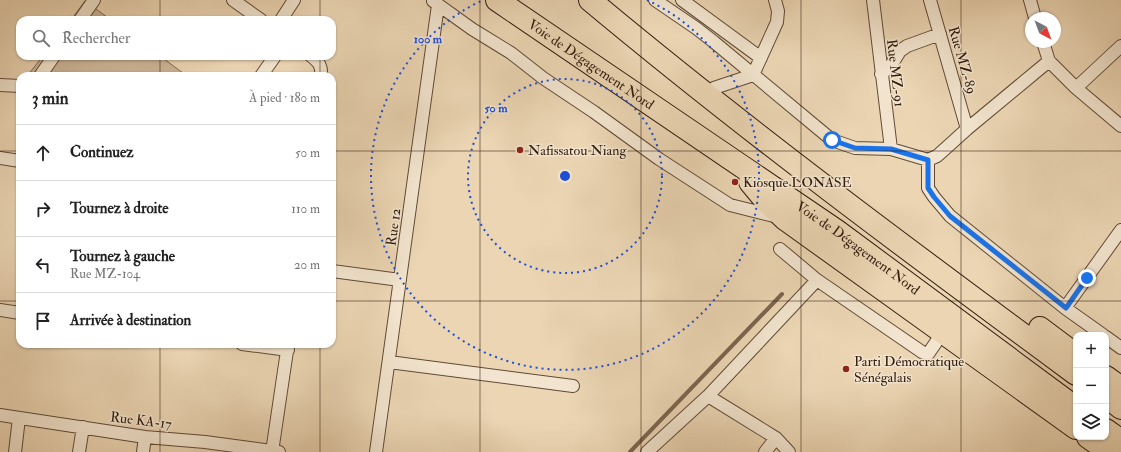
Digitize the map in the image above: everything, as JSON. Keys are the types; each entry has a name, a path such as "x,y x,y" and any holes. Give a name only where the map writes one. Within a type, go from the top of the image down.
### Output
{"highway":[{"name":"Voie de Dégagement Nord","path":"497,0 837,232 1073,406"},
{"name":"Voie de Dégagement Nord","path":"590,0 663,62 857,212 1073,372"},
{"path":"663,62 694,75 714,88 1073,353"},
{"path":"732,161 765,200 786,219 1073,426"},
{"path":"1109,379 1121,388"},
{"path":"1109,398 1121,408"},
{"path":"1109,432 1121,441"},
{"path":"1092,440 1109,452"}],"street":[{"path":"83,16 94,0"},
{"path":"233,0 255,16"},
{"path":"284,16 294,0"},
{"path":"655,0 696,28 832,140 855,148 891,149 928,160 937,156 1049,61"},
{"path":"682,0 761,58"},
{"path":"714,88 753,75 777,22 778,11 775,0"},
{"name":"Rue MZ-91","path":"873,0 891,149"},
{"name":"Rue MZ-89","path":"930,0 967,129"},
{"path":"1030,0 1033,12"},
{"path":"435,3 472,29 511,53 543,78 659,159 730,205 786,219"},
{"name":"Rue 12","path":"376,452 400,280 435,3"},
{"path":"881,74 890,67 900,51 907,46 940,34"},
{"path":"1076,88 1121,46"},
{"path":"1045,48 1049,61 1076,88 1121,126"},
{"path":"43,72 51,60"},
{"path":"264,72 272,60"},
{"path":"316,60 319,63 322,72"},
{"path":"0,85 16,86"},
{"path":"0,158 16,160"},
{"path":"928,160 928,188 950,216 1066,308 1099,332"},
{"path":"1066,308 1121,230"},
{"path":"780,249 817,280 928,354 943,332"},
{"path":"336,272 400,280"},
{"path":"646,452 708,396 817,280"},
{"path":"0,310 16,312"},
{"path":"1109,339 1121,348"},
{"path":"274,452 288,348"},
{"path":"389,362 573,386"},
{"path":"708,396 776,438 789,452"},
{"name":"Rue KA-17","path":"0,415 145,436 204,447 274,452"},
{"path":"15,452 19,418"},
{"path":"80,452 83,427"},
{"path":"143,452 145,436"},
{"path":"765,452 776,438"}],"shaded area":[{"path":"85,1 106,16 74,16"},
{"path":"40,60 165,60 182,72 30,72"}],"waterway":[{"path":"630,452 782,294"}],"place":[{"name":"Nafissatou Niang","path":"520,150"},
{"name":"Kiosque LONASE","path":"735,182"},
{"name":"Parti Démocratique Sénégalais","path":"846,369"}],"route":[{"path":"832,140 855,148 891,149 928,160 928,188 950,216 1066,308 1087,278"}]}
